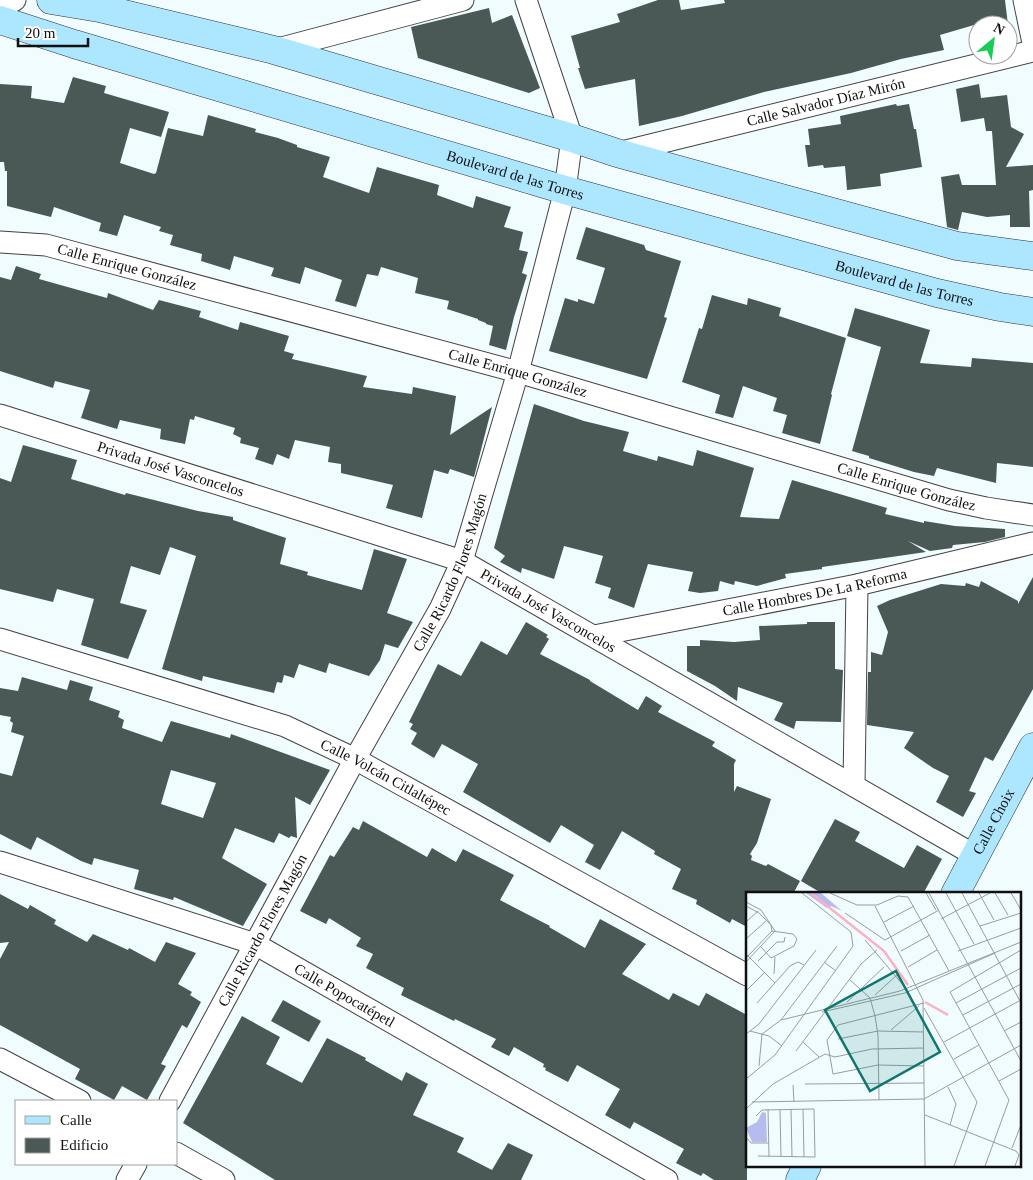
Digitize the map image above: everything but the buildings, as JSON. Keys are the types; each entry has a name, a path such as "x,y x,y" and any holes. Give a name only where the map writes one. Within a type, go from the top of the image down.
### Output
{"street":[{"path":"0,8 15,0"},
{"path":"51,0 100,8 274,50 617,153 957,246 1033,256"},
{"path":"274,50 463,0"},
{"name":"Calle Ricardo Flores Magón","path":"171,1100 355,759 440,609 462,561 518,372 565,190 572,138 526,0"},
{"path":"1024,0 1033,43"},
{"name":"Boulevard de las Torres","path":"0,20 93,50 565,190 937,293 1000,307 1033,312"},
{"name":"Calle Salvador Díaz Mirón","path":"617,153 1033,51"},
{"name":"Calle Enrique González","path":"0,242 46,244 518,372 949,500 1033,515"},
{"name":"Privada José Vasconcelos","path":"0,415 462,561 976,856"},
{"name":"Calle Hombres De La Reforma","path":"594,636 857,585 1033,543"},
{"path":"854,785 857,585"},
{"name":"Calle Volcán Citlaltépec","path":"0,639 285,726 355,759 746,974"},
{"name":"Calle Choix","path":"956,892 1033,748"},
{"name":"Calle Popocatépetl","path":"0,862 255,944 667,1180"},
{"path":"0,1059 78,1100"},
{"path":"178,1154 224,1180"},
{"path":"127,1180 135,1165"},
{"path":"800,1180 806,1168"}]}
